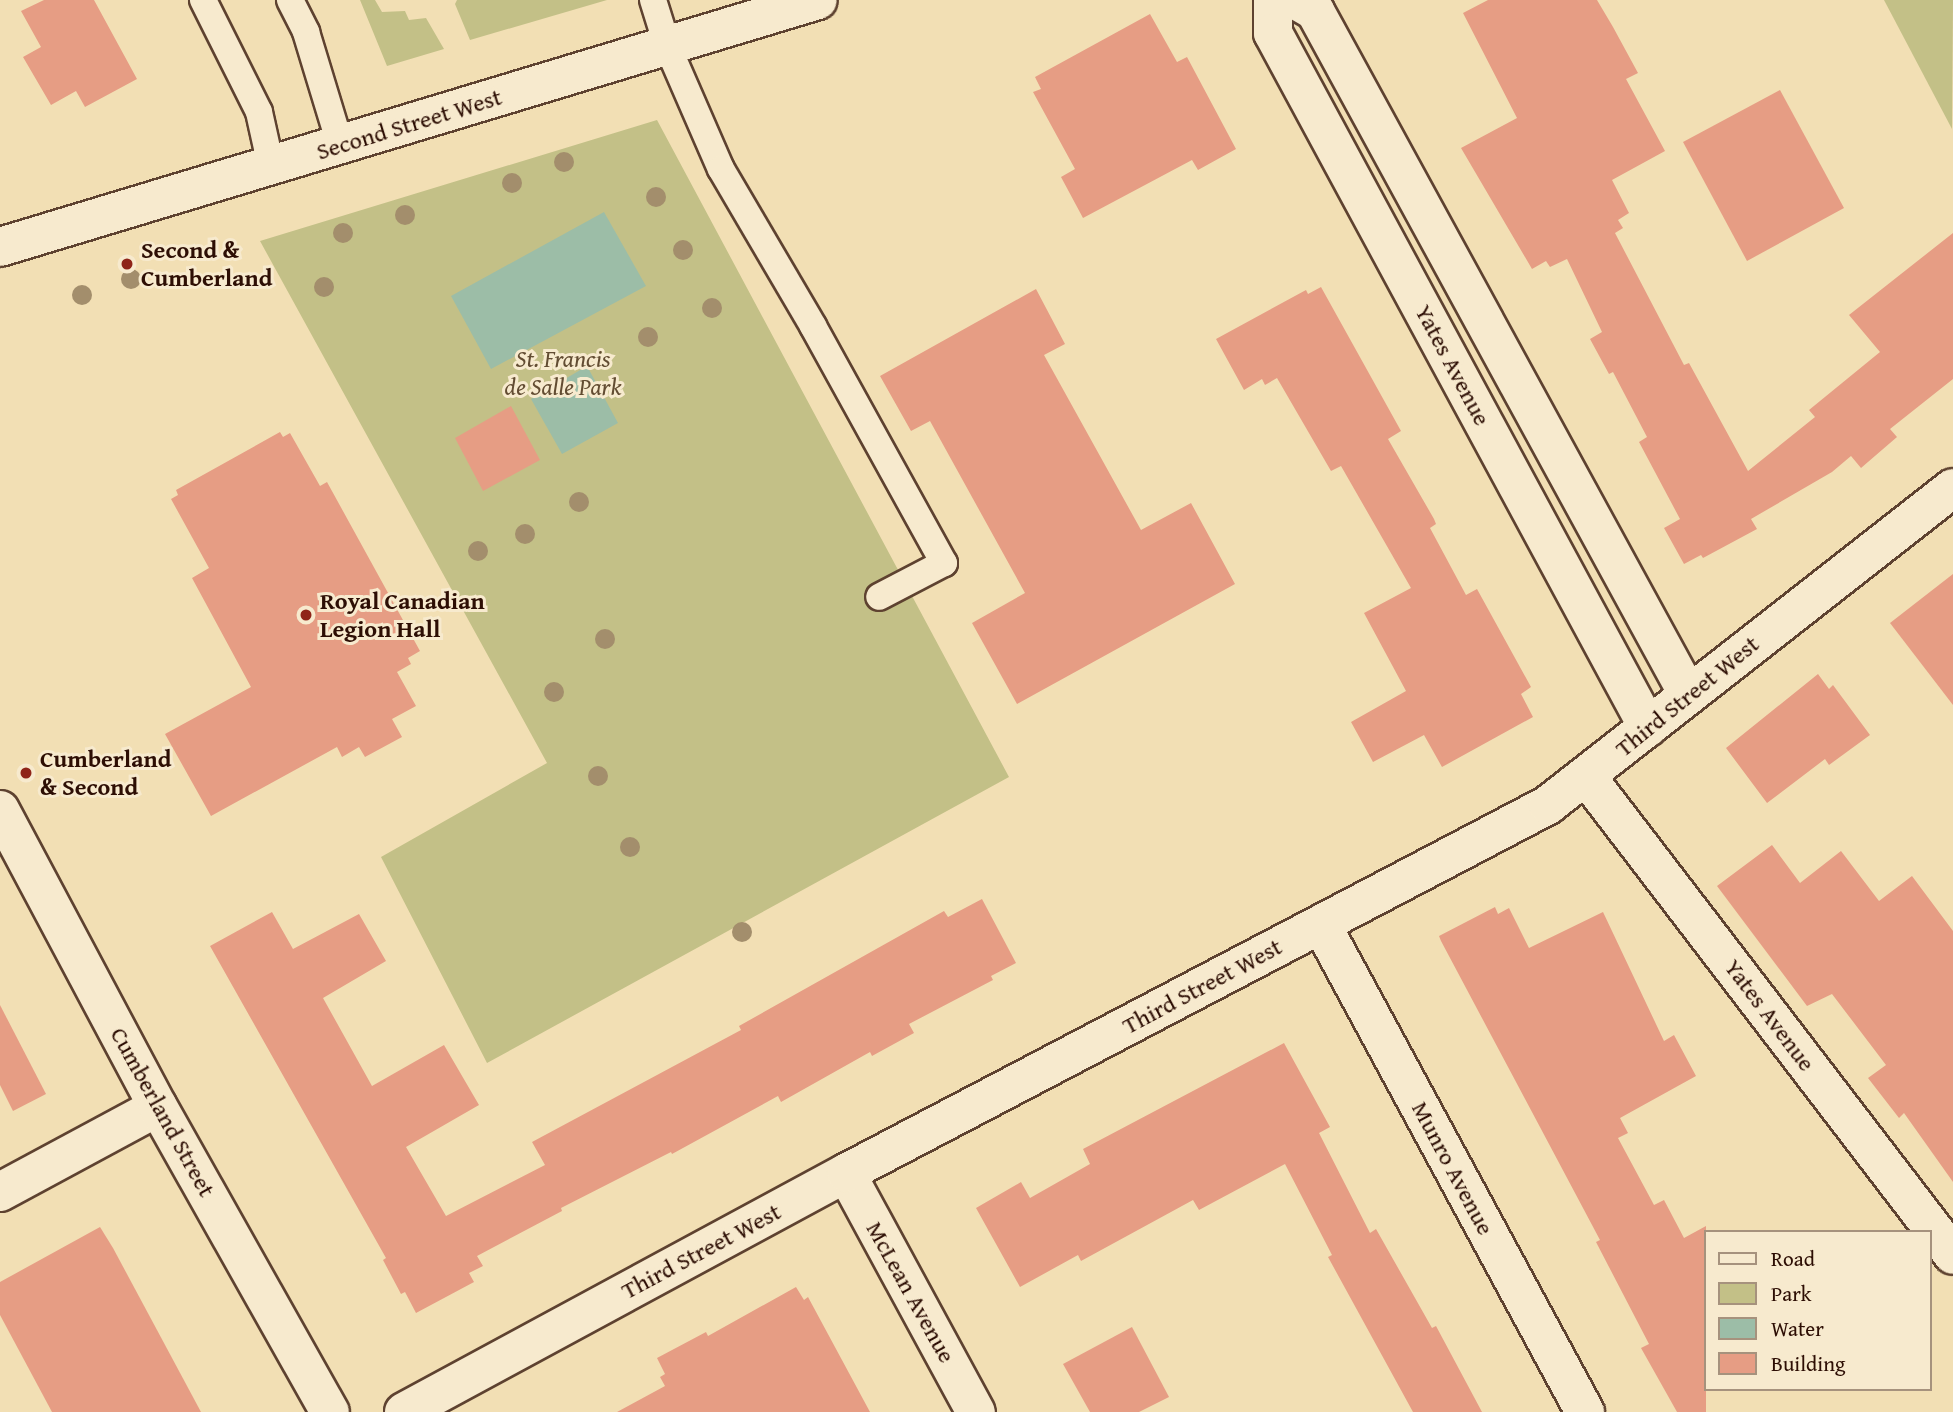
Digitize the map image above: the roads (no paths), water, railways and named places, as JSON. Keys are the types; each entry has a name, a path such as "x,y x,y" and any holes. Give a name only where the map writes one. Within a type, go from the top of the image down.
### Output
{"street":[{"name":"Second Street West","path":"0,247 818,0"},
{"name":"Yates Avenue","path":"1273,0 1273,33 1648,727"},
{"name":"Yates Avenue","path":"1296,0 1315,11 1688,694"},
{"path":"1398,263 1440,239"},
{"name":"Third Street West","path":"404,1412 846,1172 1548,805 1953,488"},
{"path":"1540,527 1584,503"},
{"name":"Yates Avenue","path":"1586,776 1953,1255"},
{"name":"Cumberland Street","path":"0,810 158,1107 330,1412"},
{"name":"Munro Avenue","path":"1321,924 1585,1412"},
{"path":"0,1192 158,1107"},
{"name":"McLean Avenue","path":"846,1172 976,1412"}],"lane":[{"path":"203,0 259,112 271,166"},
{"path":"290,0 306,32 340,144"},
{"path":"653,0 667,45 722,169 944,563 879,597"}],"water":[{"path":"604,212 646,286 491,369 451,296"},
{"path":"587,366 618,423 562,454 531,399"}],"place":[{"name":"Second & Cumberland","path":"127,264"},
{"name":"Royal Canadian Legion Hall","path":"306,615"},
{"name":"Cumberland & Second","path":"26,773"}],"park label":[{"name":"St. Francis de Salle Park","path":"563,373"}]}
